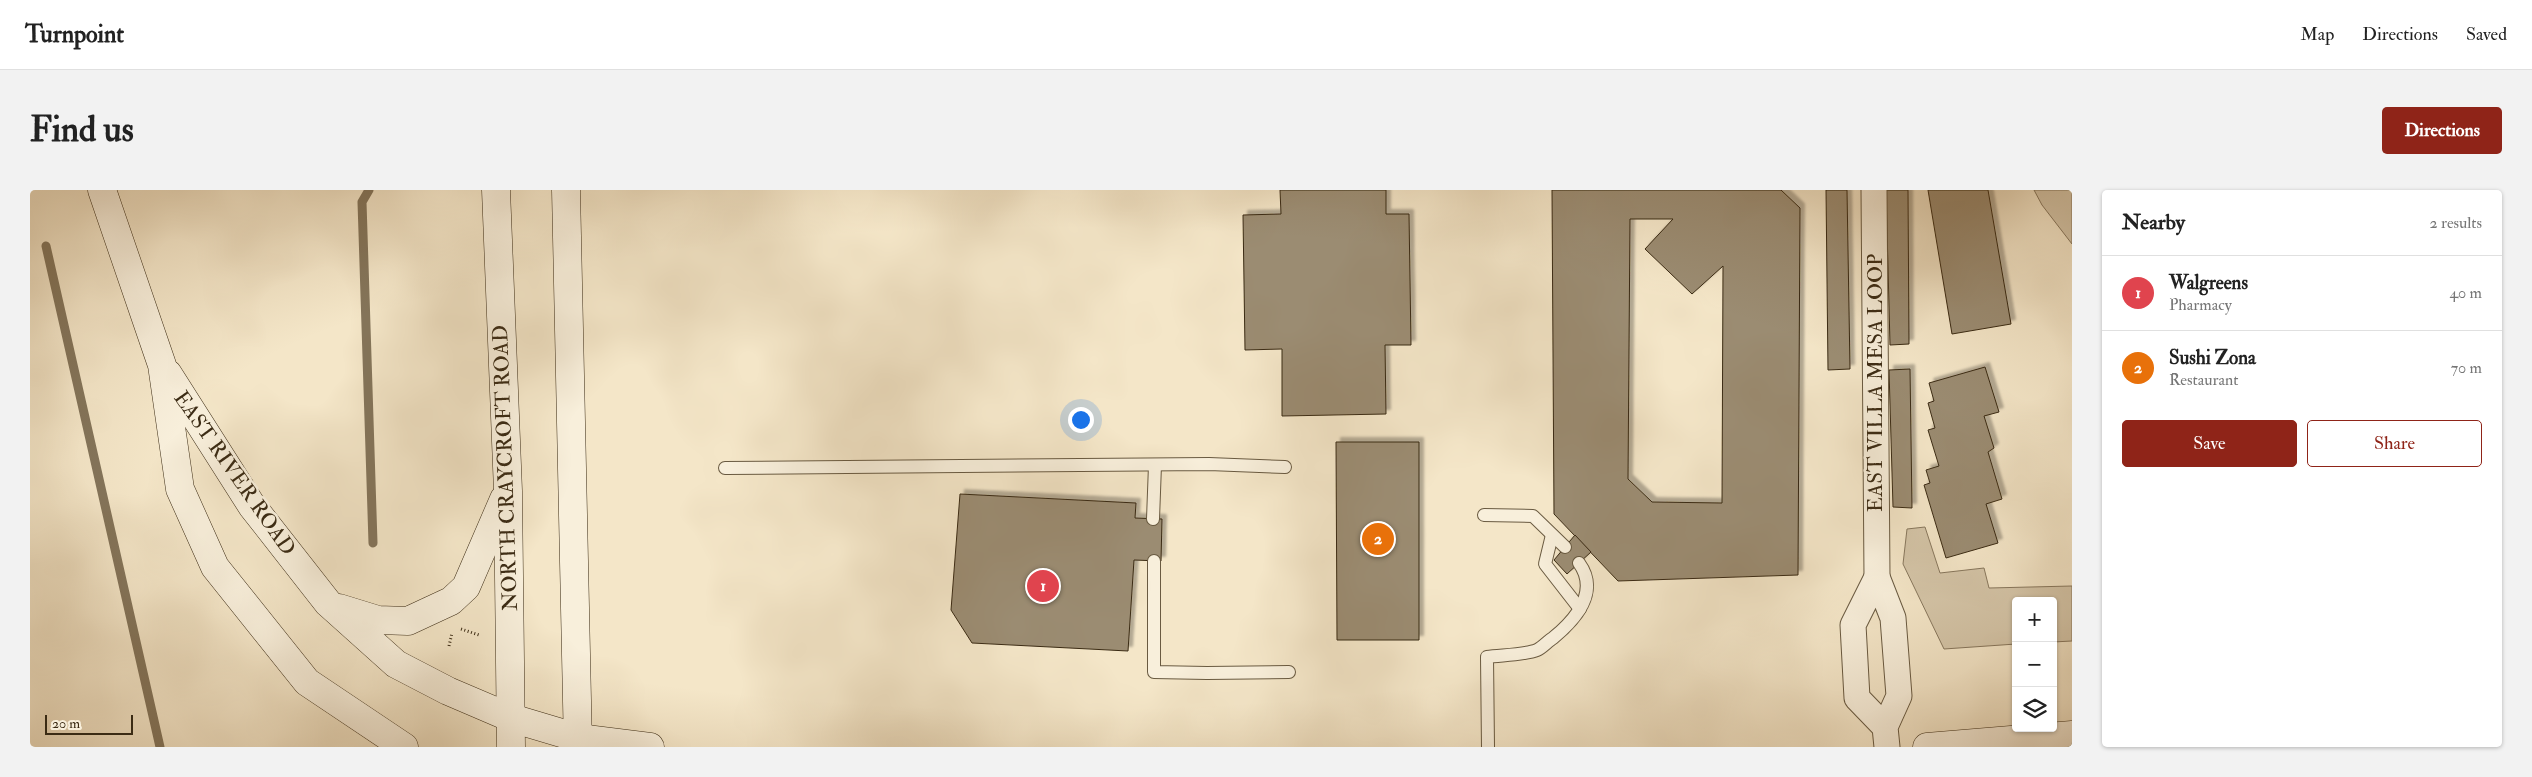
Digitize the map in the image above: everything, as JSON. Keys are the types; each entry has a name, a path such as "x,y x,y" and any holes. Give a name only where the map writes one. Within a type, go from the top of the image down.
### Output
{"street":[{"name":"EAST RIVER ROAD","path":"102,190 162,366 180,488 215,567 307,682 404,747"},
{"name":"NORTH CRAYCROFT ROAD","path":"496,190 508,491 511,747"},
{"path":"566,190 578,742"},
{"name":"EAST VILLA MESA LOOP","path":"1874,190 1877,577"},
{"name":"EAST RIVER ROAD","path":"162,366 252,506 328,603 396,664 448,691 511,718 578,742 650,747"},
{"path":"328,603 354,614 378,620 408,621 452,601 466,587 508,491"},
{"path":"1877,577 1893,618 1899,696 1886,737"},
{"path":"1877,577 1853,625 1857,698 1886,737"},
{"path":"1927,747 2072,735"}],"lane":[{"path":"726,468 1155,465 1285,467"},
{"path":"1153,519 1155,465"},
{"path":"1484,515 1534,516 1565,548"},
{"path":"1552,535 1545,564 1580,609"},
{"path":"1154,562 1154,672 1207,674 1289,672"},
{"path":"1488,747 1487,656 1537,650 1570,624 1580,609 1588,588 1586,572 1579,563"}],"path":[{"path":"450,646 453,627 479,635"}],"shaded area":[{"path":"2034,190 2072,190 2072,244 2042,205"},
{"path":"1925,527 1940,573 1984,568 1989,588 2072,586 2072,641 2057,642 2057,597 2012,597 2012,644 1944,649 1903,564 1907,529"}],"building":[{"path":"1280,190 1386,190 1386,214 1409,214 1411,345 1385,345 1386,414 1282,416 1282,349 1245,350 1243,215 1281,214"},
{"path":"1552,190 1781,190 1800,208 1798,575 1618,581 1554,514","holes":["1630,219 1673,219 1645,249 1692,294 1723,266 1722,503 1652,502 1628,479"]},
{"path":"1826,190 1847,190 1850,369 1828,370"},
{"path":"1886,190 1908,190 1909,344 1890,345"},
{"path":"1928,190 1988,190 2011,324 1952,334"},
{"path":"1985,367 1999,412 1984,416 1994,448 1988,452 2002,499 1986,504 1998,543 1946,558 1924,485 1930,483 1926,470 1939,466 1928,430 1935,428 1928,403 1934,401 1929,383"},
{"path":"1910,369 1912,508 1893,507 1889,370"},
{"path":"1336,442 1419,442 1419,640 1337,640"},
{"path":"960,494 1136,503 1135,518 1162,519 1161,561 1134,560 1128,651 972,643 951,610"},
{"path":"1575,535 1591,552 1567,574 1554,560"}],"waterway":[{"path":"369,190 362,202 373,543"},
{"path":"46,246 160,747"}],"place":[{"name":"Sushi Zona","path":"1378,539"},
{"name":"Walgreens","path":"1043,586"}]}
